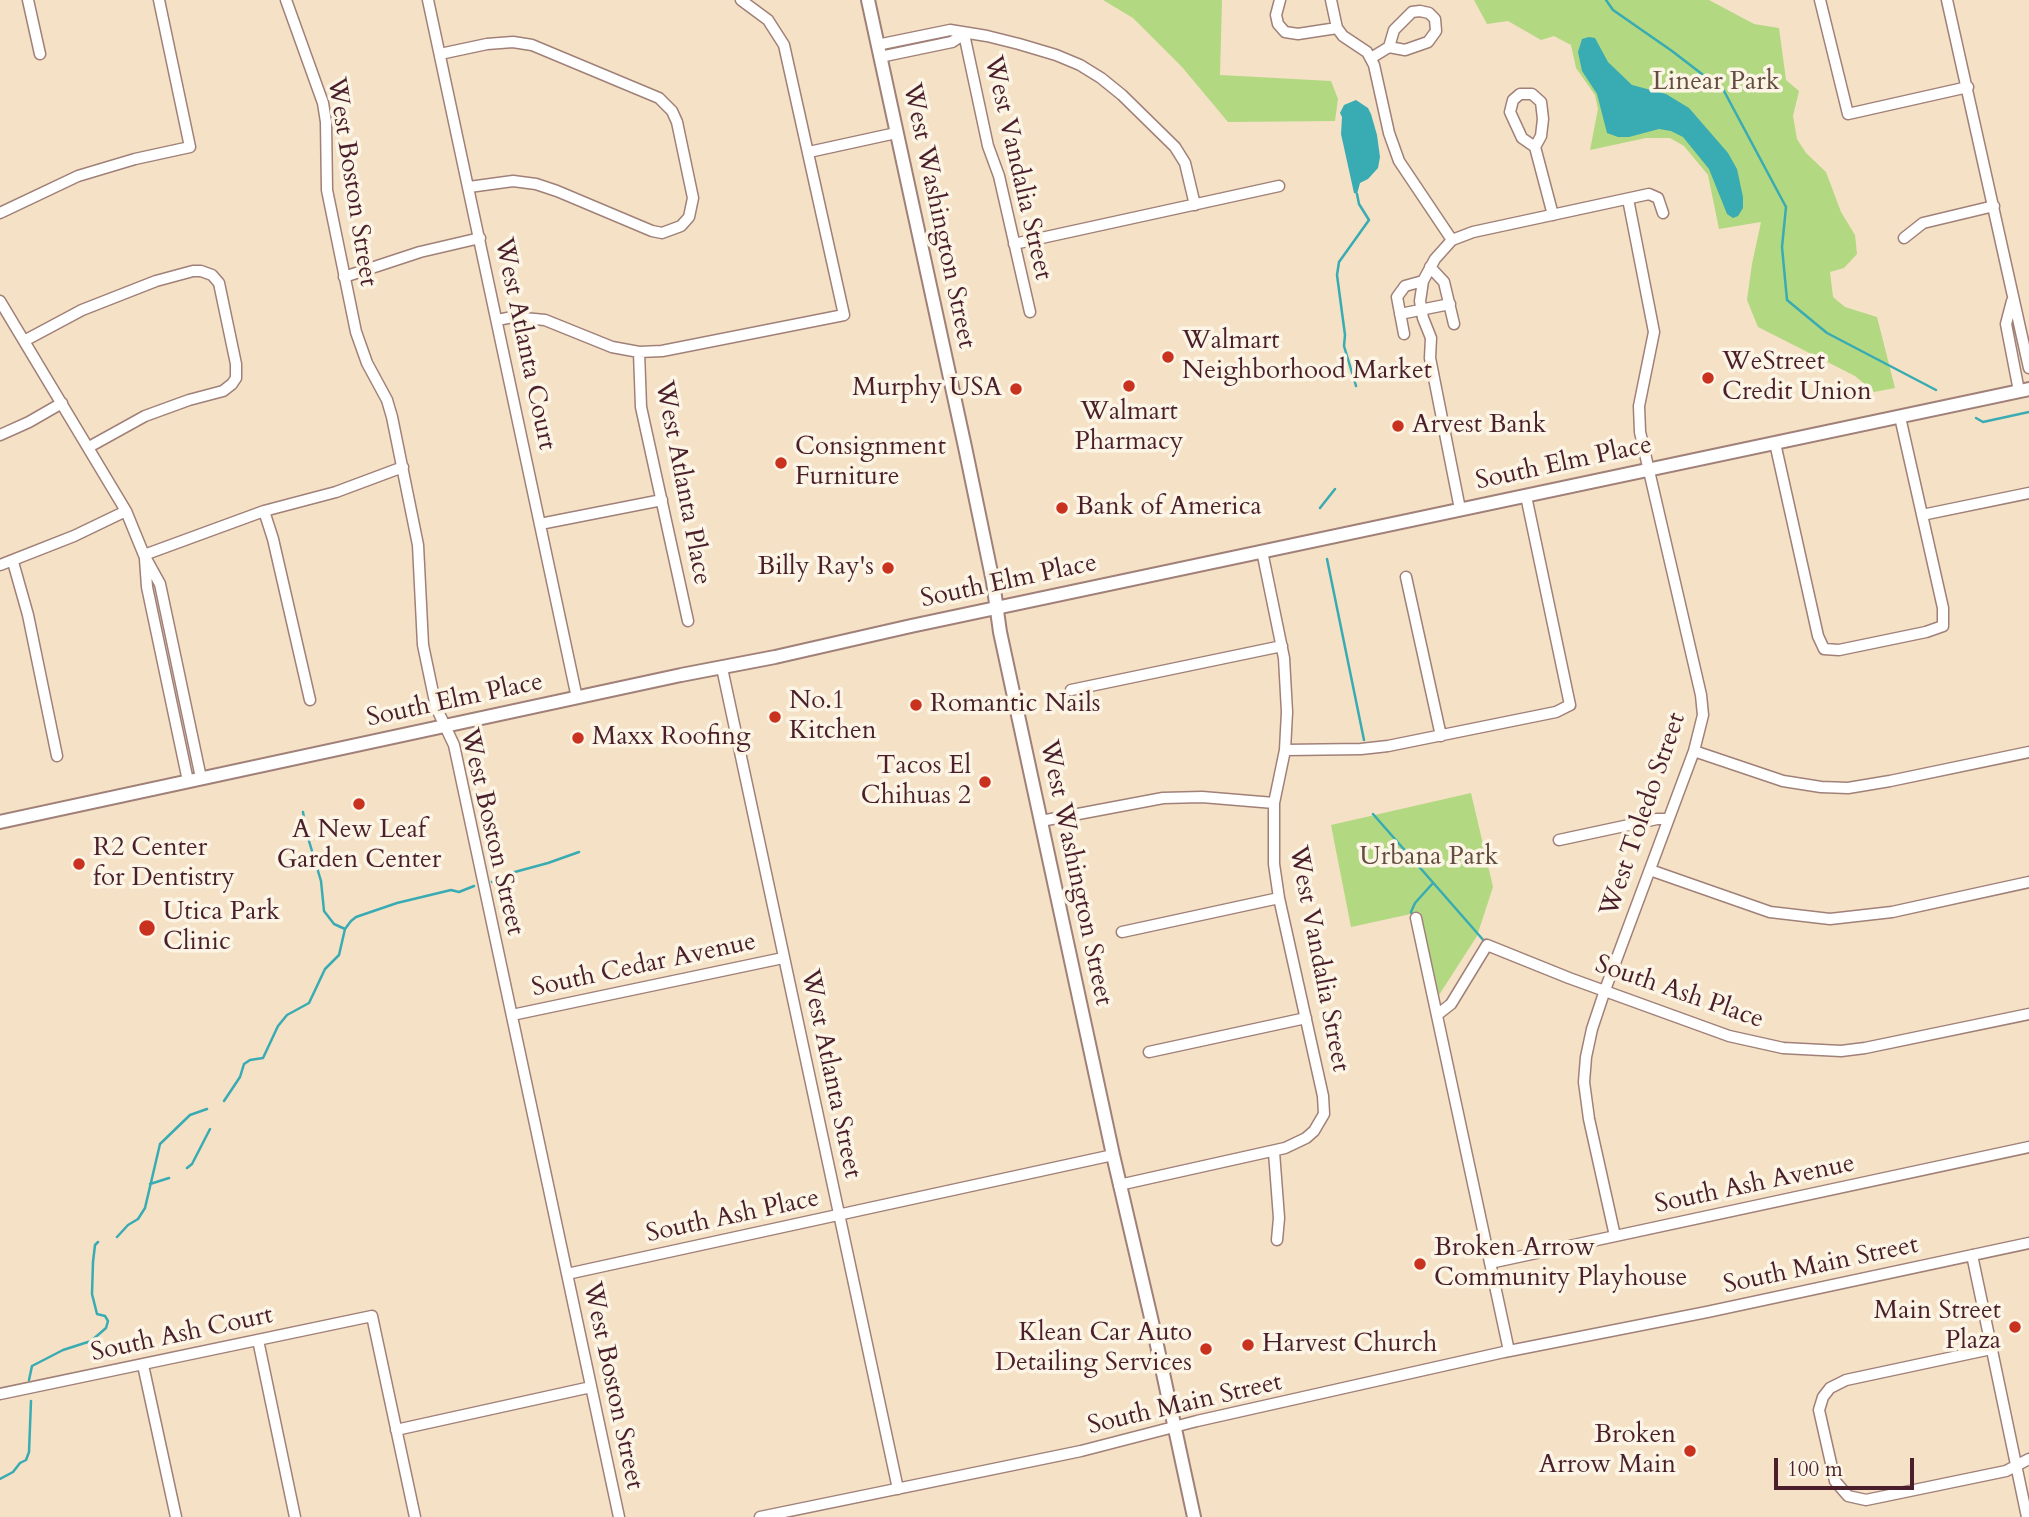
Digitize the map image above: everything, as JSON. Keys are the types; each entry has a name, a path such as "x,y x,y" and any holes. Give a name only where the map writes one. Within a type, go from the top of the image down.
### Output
{"main road":[{"name":"West Washington Street","path":"867,0 965,447 1119,1185 1194,1517"},
{"name":"South Elm Place","path":"0,822 2024,390"}],"street":[{"path":"28,0 40,54"},
{"path":"0,213 51,187 90,172 190,147 159,0"},
{"name":"West Boston Street","path":"286,0 323,103 327,190 360,348 387,400 403,467 418,545 423,645 436,707 454,745 618,1517"},
{"name":"West Atlanta Court","path":"428,0 578,698"},
{"path":"497,320 513,317 545,320 612,347 639,352 677,350 844,315 784,45 768,20 741,0"},
{"path":"1280,0 1276,15 1278,24 1285,32 1298,34 1337,28"},
{"path":"1331,0 1337,28 1371,58 1394,151 1452,240"},
{"path":"1821,0 1849,114 1968,87"},
{"path":"1947,0 2029,368"},
{"path":"1371,58 1389,47 1405,50 1428,42 1436,32 1435,19 1424,11 1412,12 1394,30 1389,47"},
{"path":"878,51 950,30 987,36 1056,55 1101,78 1175,147 1185,163 1195,205"},
{"name":"West Vandalia Street","path":"964,34 988,146 999,176 1030,312"},
{"path":"440,54 487,44 513,42 533,45 660,98 673,111 677,122 693,198 689,217 681,226 672,231 652,231 536,184 513,181 469,187"},
{"path":"1535,147 1541,136 1541,102 1532,94 1520,94 1513,100 1510,112 1522,138 1535,147 1553,215"},
{"path":"809,152 896,133"},
{"path":"1014,244 1279,186"},
{"path":"1460,509 1430,358 1431,338 1421,309 1423,281 1430,267 1452,240 1473,232 1649,194 1654,195 1660,202 1662,213"},
{"name":"West Toledo Street","path":"1615,1236 1589,1119 1584,1082 1588,1044 1605,990 1694,751 1702,725 1703,707 1640,432 1639,406 1654,332 1628,199"},
{"path":"1904,238 1923,223 1994,206"},
{"path":"344,276 419,251 480,238"},
{"path":"1430,267 1444,282 1454,324"},
{"path":"24,341 82,310 134,288 192,271 216,278 236,364 236,378 232,384 223,391 145,416 89,447"},
{"path":"1404,334 1397,302 1399,292 1405,286 1423,281"},
{"path":"2014,297 2006,324 2024,390"},
{"path":"0,301 126,511 144,555 147,587 195,780"},
{"path":"1400,314 1450,304"},
{"name":"West Atlanta Place","path":"639,352 642,407 688,621"},
{"path":"0,435 62,403"},
{"path":"1775,443 1818,636 1824,649 1839,650 1926,632 1943,626 1943,608 1900,417"},
{"path":"144,555 264,511 336,492 403,467"},
{"path":"1922,515 2029,493"},
{"path":"1285,750 1361,749 1441,736 1556,712 1570,705 1526,496"},
{"path":"540,524 662,500"},
{"path":"0,565 74,536 126,511"},
{"path":"264,511 273,539 310,700"},
{"name":"West Vandalia Street","path":"1262,551 1282,646 1287,712 1285,750 1274,803 1273,844 1279,898 1325,1105 1319,1126 1306,1138 1274,1152"},
{"path":"13,562 28,615 57,756"},
{"path":"1406,577 1441,736"},
{"path":"1071,690 1282,646"},
{"name":"West Atlanta Street","path":"722,668 898,1489"},
{"path":"1694,751 1783,781 1835,788 1864,786 2029,752"},
{"path":"1041,821 1163,798 1202,797 1274,803"},
{"path":"1559,840 1668,819"},
{"path":"1650,870 1770,912 1830,919 1892,912 2029,882"},
{"path":"1122,932 1279,898"},
{"path":"1416,918 1509,1351"},
{"name":"South Ash Place","path":"1437,1015 1451,1004 1487,945 1728,1036 1757,1044 1812,1051 1841,1051 1884,1045 2029,1014"},
{"name":"South Cedar Avenue","path":"512,1015 783,958"},
{"path":"1149,1052 1306,1018"},
{"name":"South Ash Avenue","path":"1490,1263 2029,1147"},
{"path":"1119,1185 1274,1152 1279,1218 1277,1240"},
{"name":"South Ash Place","path":"567,1274 1113,1155"},
{"name":"South Main Street","path":"760,1517 1077,1452 1175,1426 1509,1351 2029,1243"},
{"path":"1972,1255 2027,1517"},
{"name":"South Ash Court","path":"0,1394 372,1316 396,1430"},
{"path":"258,1340 295,1517"},
{"path":"1991,1349 1836,1383 1823,1396 1819,1410 1833,1474 1840,1489 1848,1496 1859,1500 1873,1500 2007,1471 2029,1459"},
{"path":"143,1365 176,1517"},
{"path":"415,1517 396,1430 591,1387"}],"green space":[{"path":"1103,0 1222,0 1220,75 1331,81 1338,99 1335,121 1228,122 1182,67 1133,18"},
{"name":"Linear Park","path":"1474,0 1709,0 1754,24 1779,28 1786,80 1799,91 1793,116 1797,139 1806,153 1826,172 1841,212 1855,235 1857,254 1844,268 1830,272 1833,297 1845,307 1877,317 1895,388 1874,392 1855,376 1758,327 1747,300 1761,222 1719,229 1708,175 1684,146 1670,138 1646,138 1590,150 1598,109 1595,95 1576,68 1571,45 1554,36 1541,40 1508,21 1487,24"},
{"name":"Urbana Park","path":"1471,793 1493,887 1477,936 1439,995 1420,912 1351,927 1331,825"}],"water":[{"path":"1595,38 1608,62 1632,85 1666,94 1689,108 1728,153 1737,169 1743,197 1743,208 1738,216 1733,218 1727,214 1709,169 1683,137 1659,129 1629,137 1607,133 1597,94 1582,71 1578,52 1582,39"},
{"path":"1356,100 1368,108 1371,114 1380,157 1378,168 1360,183 1357,194 1354,193 1341,134 1340,113 1344,105"}],"waterway":[{"path":"1606,0 1613,10 1724,91 1786,207 1782,247 1787,300 1827,333 1936,390"},
{"path":"1356,386 1344,346 1337,275 1339,262 1369,220 1359,204 1357,194"},
{"path":"1976,418 1983,422 2029,412"},
{"path":"1320,508 1335,489"},
{"path":"1327,559 1364,740"},
{"path":"303,812 321,881 324,911 334,924 345,929"},
{"path":"1373,814 1485,942"},
{"path":"492,882 511,873 579,852"},
{"path":"1413,916 1411,912 1415,903 1433,883"},
{"path":"224,1101 240,1077 244,1064 263,1058 278,1026 287,1015 309,1003 325,969 339,955 345,929 351,921 397,903 451,890 459,892 474,886"},
{"path":"117,1237 138,1219 145,1208 160,1144 190,1115 207,1109"},
{"path":"187,1168 192,1164 210,1129"},
{"path":"150,1184 169,1178"},
{"path":"29,1380 32,1366 63,1350 91,1341 106,1328 108,1321 105,1316 97,1314 92,1294 93,1262 95,1245 98,1242"},
{"path":"0,1479 26,1460 29,1452 31,1401"}],"place":[{"name":"Walmart Neighborhood Market","path":"1168,357"},
{"name":"WeStreet Credit Union","path":"1708,378"},
{"name":"Walmart Pharmacy","path":"1129,386"},
{"name":"Murphy USA","path":"1016,389"},
{"name":"Arvest Bank","path":"1398,426"},
{"name":"Consignment Furniture","path":"781,463"},
{"name":"Bank of America","path":"1062,508"},
{"name":"Billy Ray's","path":"888,568"},
{"name":"Romantic Nails","path":"916,705"},
{"name":"No.1 Kitchen","path":"775,717"},
{"name":"Maxx Roofing","path":"578,738"},
{"name":"Tacos El Chihuas 2","path":"985,782"},
{"name":"A New Leaf Garden Center","path":"359,804"},
{"name":"R2 Center for Dentistry","path":"79,864"},
{"name":"Utica Park Clinic","path":"147,928"},
{"name":"Broken Arrow Community Playhouse","path":"1420,1264"},
{"name":"Main Street Plaza","path":"2015,1327"},
{"name":"Harvest Church","path":"1248,1345"},
{"name":"Klean Car Auto Detailing Services","path":"1206,1349"},
{"name":"Broken Arrow Main","path":"1690,1451"}]}
